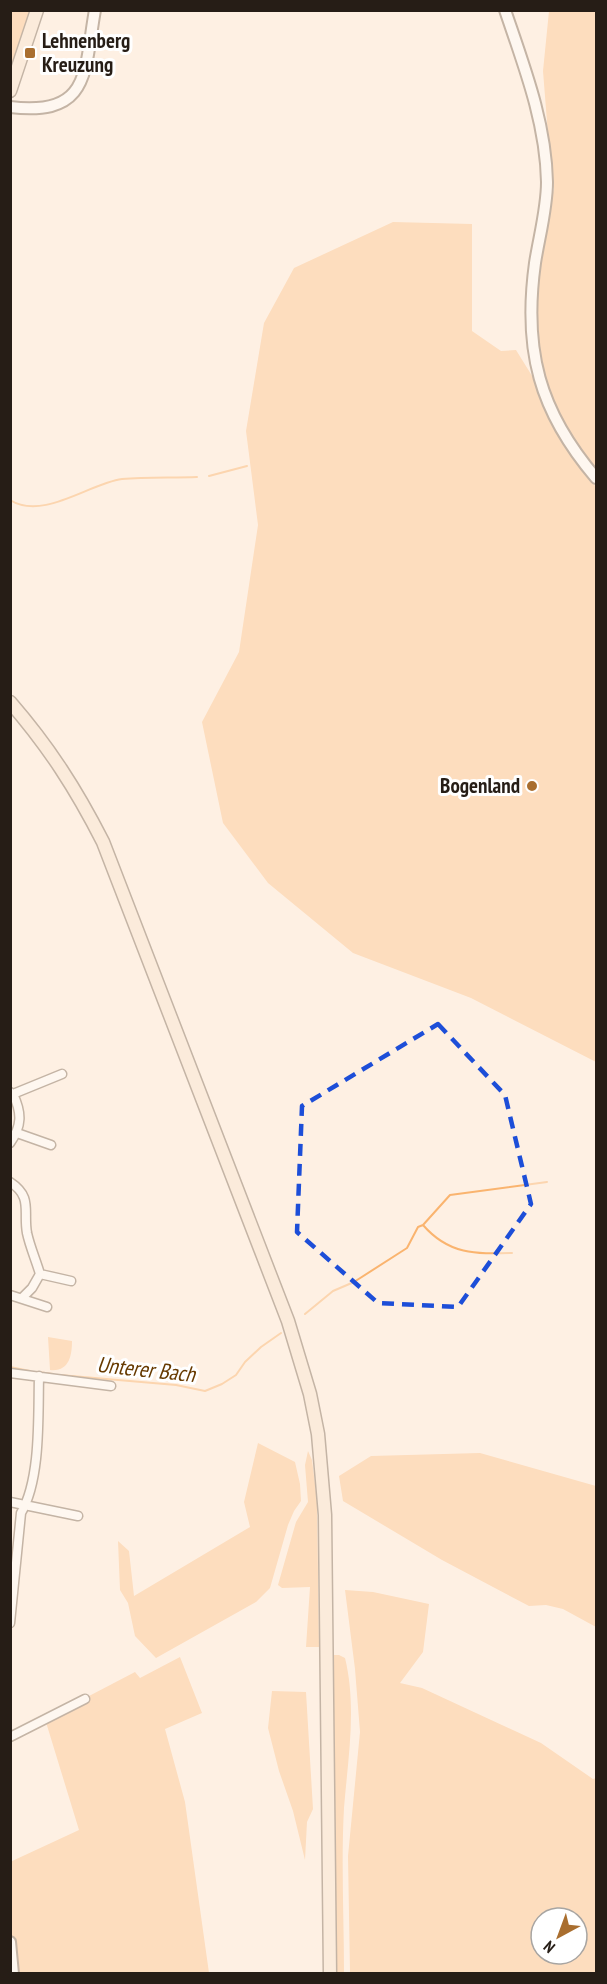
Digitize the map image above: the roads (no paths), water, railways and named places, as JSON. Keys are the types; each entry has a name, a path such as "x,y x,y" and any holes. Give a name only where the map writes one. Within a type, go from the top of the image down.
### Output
{"main road":[{"path":"10,91 37,10"},
{"path":"10,702 57,760 75,788 103,842 288,1321 310,1394 318,1434 325,1515 330,1974"}],"street":[{"path":"10,107 49,108 73,95 83,78 87,63 95,10"},
{"path":"505,10 534,98 546,155 547,184 531,299 531,330 535,363 561,430 597,478"},
{"path":"10,1143 18,1133 20,1125 17,1102 12,1093 62,1074"},
{"path":"18,1133 51,1145"},
{"path":"10,1182 23,1193 25,1199 27,1232 40,1274 32,1288 22,1298"},
{"path":"40,1274 71,1281"},
{"path":"10,1294 47,1307"},
{"path":"10,1373 111,1386"},
{"path":"10,1623 21,1513 27,1504 36,1459 39,1376"},
{"path":"10,1502 78,1516"},
{"path":"10,1737 85,1700"},
{"path":"10,1942 13,1974"}],"waterway":[{"path":"209,476 247,466"},
{"path":"10,500 23,505 37,506 52,504 122,479 197,477"},
{"name":"Unterer Bach","path":"305,1314 333,1291 354,1282 407,1248 418,1227 423,1225 450,1195 547,1182"},
{"path":"423,1225 443,1242 464,1251 512,1253"},
{"name":"Unterer Bach","path":"60,1375 176,1385 205,1391 236,1375 245,1362 261,1347 281,1333"},
{"name":"Unterer Bach","path":"10,1367 30,1371"},
{"name":"Unterer Bach","path":"38,1372 53,1374"}],"place":[{"name":"Lehnenberg Kreuzung","path":"30,53"},
{"name":"Bogenland","path":"532,786"}]}
